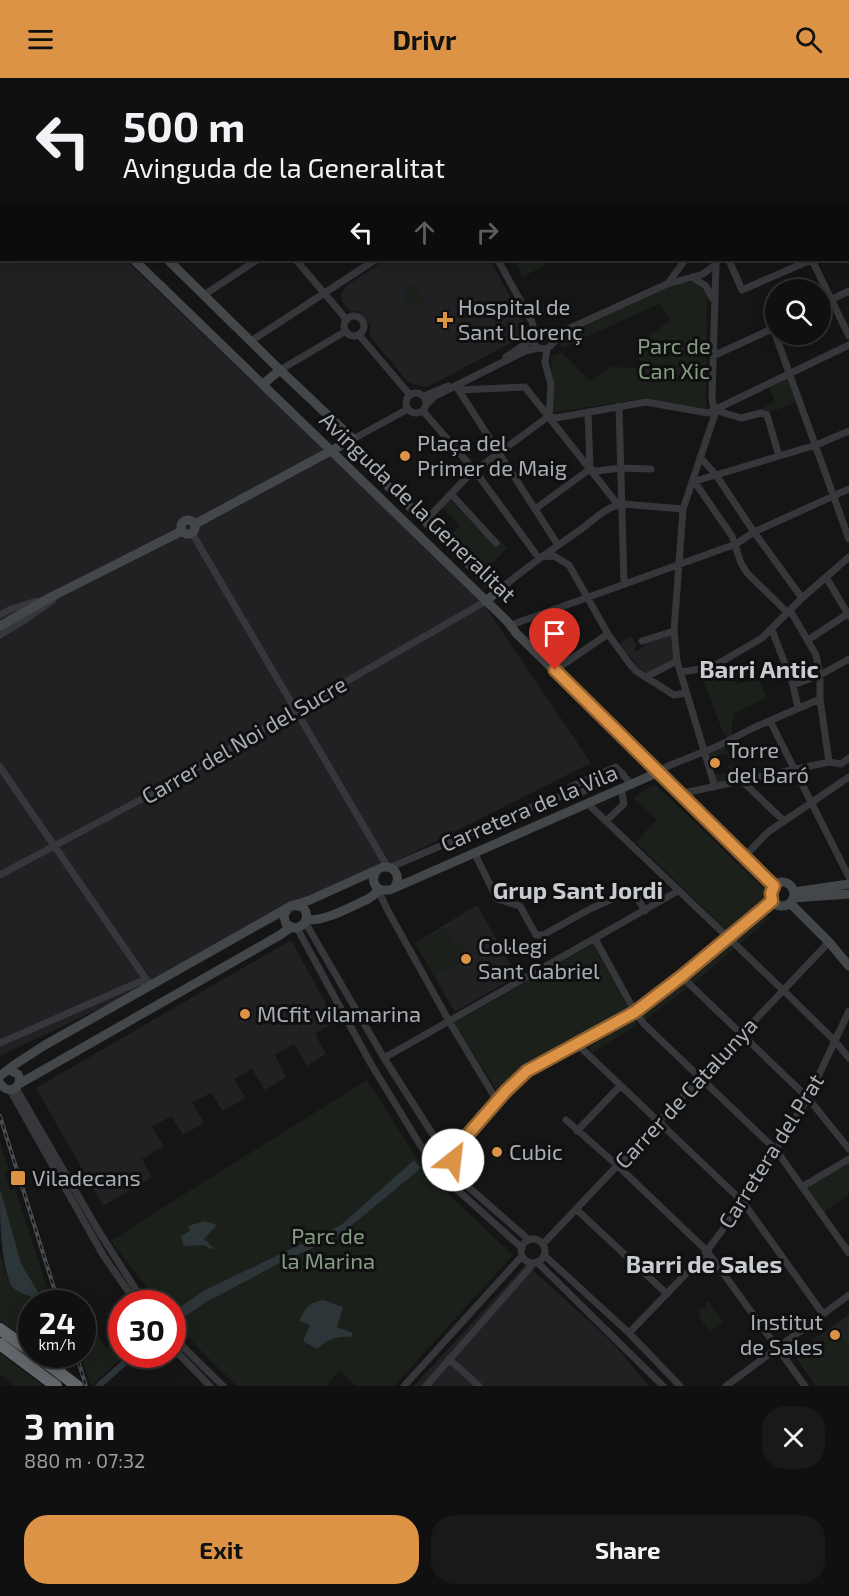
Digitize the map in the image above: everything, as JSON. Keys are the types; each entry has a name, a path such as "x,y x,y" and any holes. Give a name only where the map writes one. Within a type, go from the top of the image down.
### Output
{"highway":[{"path":"0,1329 18,1344"},
{"path":"0,1344 18,1352"},
{"path":"42,1368 56,1386"},
{"path":"49,1368 77,1386"}],"street":[{"name":"Avinguda de la Generalitat","path":"135,261 511,625 516,633 774,886"},
{"path":"169,261 350,441 355,455 496,592"},
{"path":"204,295 255,261"},
{"path":"297,261 347,320"},
{"path":"251,341 374,261"},
{"path":"425,521 469,475 549,416 551,385 545,362 552,337 540,334 499,261"},
{"path":"667,284 684,261"},
{"path":"685,261 684,271 710,291 714,309"},
{"path":"729,261 742,290 810,261"},
{"path":"812,261 849,336"},
{"path":"424,396 495,362 523,347 540,334 566,330 667,284 703,274 717,262"},
{"path":"717,262 712,398 718,411 732,417 741,418 761,413 767,415 779,456"},
{"path":"832,300 849,291"},
{"path":"346,332 353,336 359,335 363,329 362,321 355,317 347,320"},
{"path":"346,332 347,320"},
{"path":"410,395 406,403 408,409 417,413 435,396 458,388 525,351 549,346 566,330"},
{"path":"263,384 280,370 346,332"},
{"path":"713,356 765,332"},
{"path":"538,348 534,344 540,334"},
{"path":"359,335 410,395"},
{"path":"780,345 849,539"},
{"path":"549,416 556,418 646,402 708,413 718,411 789,373 849,345"},
{"path":"458,388 525,387 615,501 623,504"},
{"path":"458,388 558,545"},
{"path":"410,395 419,393 424,396"},
{"path":"424,396 424,408 476,471 538,557"},
{"path":"619,406 624,584"},
{"path":"0,615 11,609 63,592 190,529 408,409"},
{"path":"715,787 677,661 674,631 683,509 718,411"},
{"path":"588,412 590,469"},
{"path":"692,482 816,445 849,431"},
{"path":"700,457 716,475 802,598"},
{"path":"590,469 597,471 620,468 651,469"},
{"path":"535,509 590,469"},
{"path":"692,482 736,544 740,560 747,573 789,611 816,655 829,762"},
{"path":"511,625 736,544 754,532 849,489"},
{"path":"451,494 496,543"},
{"path":"486,601 538,557 613,505 683,509"},
{"path":"190,529 398,880 395,887 388,891 379,889"},
{"path":"538,557 554,556 566,563 608,634 636,671 674,695 686,693"},
{"path":"681,672 706,668 721,662 772,630 802,598 849,557"},
{"path":"808,640 849,614 826,577"},
{"path":"0,635 63,592"},
{"path":"0,626 51,597"},
{"name":"Carrer del Noi del Sucre","path":"0,875 140,800 486,601"},
{"path":"772,630 793,686 798,708"},
{"path":"642,641 674,631"},
{"path":"555,670 608,634"},
{"path":"793,686 820,675 849,659"},
{"path":"646,677 677,661"},
{"path":"659,772 820,699"},
{"path":"770,721 849,877"},
{"path":"680,794 829,762 841,764 849,758"},
{"path":"745,856 761,838 849,777 841,764"},
{"path":"0,766 134,963 152,982"},
{"name":"Carretera de la Vila","path":"392,870 546,801 567,795 573,796 623,774 616,767 570,787 567,795"},
{"name":"Carretera de la Vila","path":"395,887 659,772"},
{"path":"623,774 632,784"},
{"path":"742,781 784,821"},
{"path":"606,821 624,804 621,789"},
{"path":"587,803 783,990 849,1058"},
{"path":"474,852 497,899 520,906 536,935 543,935 590,909 632,890 645,911"},
{"path":"377,870 373,879 380,894 449,1021 497,1101"},
{"path":"0,1043 152,982 184,967 290,907 377,870 392,870 413,878"},
{"path":"772,901 771,893 774,886 785,883 791,886 792,897 849,966"},
{"path":"772,901 781,906 792,897 849,884"},
{"path":"8,1087 300,924 321,919 368,899 379,889"},
{"path":"384,1058 678,891"},
{"path":"792,897 849,894"},
{"path":"451,1154 497,1101 527,1071 635,1012 772,901"},
{"path":"290,907 303,907 306,913 300,924"},
{"path":"290,907 284,919 300,924 442,1149 451,1154 453,1162 449,1170"},
{"path":"300,924 371,1064 432,1167 522,1252 528,1262 536,1263 663,1386"},
{"path":"595,939 635,1012 644,1024 776,1150 849,1253"},
{"name":"Carrer de Catalunya","path":"543,1244 830,942"},
{"path":"134,963 139,987"},
{"path":"184,967 194,984"},
{"path":"682,976 808,1098 849,1149"},
{"path":"2,1075 45,1046 126,1000 139,987"},
{"path":"126,1000 136,1017"},
{"name":"Carretera del Prat","path":"629,1332 707,1251 743,1202 808,1098 849,1011"},
{"path":"577,1044 743,1202 823,1314"},
{"path":"2,1075 18,1074 8,1087"},
{"path":"577,1131 620,1086"},
{"path":"8,1087 103,1255 127,1290"},
{"path":"8,1087 136,1290"},
{"path":"566,1120 707,1251 805,1386"},
{"path":"430,1161 434,1152 442,1149"},
{"path":"802,1187 849,1159"},
{"path":"438,1172 449,1170"},
{"path":"449,1170 529,1240 536,1240 543,1244 544,1256 629,1332 680,1386"},
{"path":"576,1209 667,1294"},
{"path":"404,1386 522,1252 529,1240"},
{"path":"426,1386 544,1256"},
{"path":"726,1386 849,1295"},
{"path":"186,1350 223,1386"},
{"path":"449,1359 479,1386"},
{"path":"186,1361 210,1386"}],"shaded area":[{"path":"0,261 127,261 482,602 591,763 153,983 0,1056"},
{"name":"Hospital de Sant Llorenç","path":"384,261 491,261 530,333 427,387 412,384 370,336 370,325 364,316 357,311 350,311 342,301 341,294 346,286"},
{"path":"671,635 674,660 647,673 637,666 620,644 631,636 637,646 634,649 636,651 646,646 645,643"},
{"name":"Col·legi Sant Gabriel","path":"477,905 517,976 455,1012 415,943"},
{"path":"291,940 336,1022 315,1034 326,1054 307,1066 294,1044 275,1055 286,1077 265,1090 252,1069 234,1079 246,1098 223,1111 211,1093 192,1102 204,1123 183,1135 171,1116 152,1127 164,1146 142,1159 152,1177 103,1206 36,1088"},
{"path":"414,1160 421,1168 339,1236 282,1262 206,1302 186,1316 186,1303 205,1290 341,1225"},
{"path":"0,1189 21,1263 37,1290 18,1291 11,1285 3,1251"},
{"path":"205,1221 217,1225 204,1239 214,1248 210,1249 205,1245 184,1246 181,1236 190,1231 188,1226"},
{"path":"526,1264 612,1342 649,1386 414,1386"},
{"path":"323,1300 343,1307 337,1327 353,1333 351,1337 337,1338 317,1349 303,1341 310,1325 299,1321 308,1307 314,1302"},
{"name":"Institut de Sales","path":"849,1314 849,1386 816,1386 794,1354"},
{"path":"114,1368 123,1368 103,1386 94,1386"}],"green space":[{"path":"515,261 552,261 523,277"},
{"name":"Parc de Can Xic","path":"695,282 707,294 706,409 644,398 552,413 551,357 562,352 590,381 610,367 644,368 634,347 671,320 659,304 562,348 558,341 571,332 674,284"},
{"path":"413,283 424,300 420,304 403,300 407,287"},
{"path":"788,378 796,402 768,413 761,409 775,401 769,387"},
{"path":"449,499 494,545 501,541 507,548 485,570 449,536 460,526 441,506"},
{"path":"729,665 737,685 758,677 767,698 733,714 735,718 732,720 732,737 727,739 700,672 717,670"},
{"path":"724,746 743,777 716,783 708,753","holes":["724,753 733,765 728,764 729,772 714,775 710,759"]},
{"path":"656,785 765,890 767,900 727,931 636,842 657,819 633,798"},
{"path":"765,912 770,918 739,945 734,939"},
{"path":"445,928 454,943 458,945 461,943 467,953 465,954 467,958 435,977 417,943"},
{"path":"730,943 735,948 693,984 689,978"},
{"path":"593,944 629,1010 522,1070 498,1092 454,1023"},
{"path":"684,982 688,988 645,1020 640,1015"},
{"path":"634,1019 637,1025 592,1053 589,1047"},
{"name":"Parc de la Marina","path":"367,1080 427,1174 513,1255 394,1386 356,1386 339,1371 326,1386 237,1386 186,1336 186,1290 149,1290 111,1241"},
{"path":"0,1142 9,1170 5,1172 10,1190 15,1189 48,1290 36,1290 20,1270 0,1195"},
{"path":"849,1163 849,1194 824,1212 807,1188"},
{"path":"0,1253 9,1280 18,1290 18,1334 0,1321"},
{"path":"708,1301 723,1322 709,1332 698,1310 707,1306 705,1303"},
{"name":"Institut de Sales","path":"835,1326 849,1344 849,1386 820,1386 797,1354"},
{"path":"96,1333 106,1348 108,1347 108,1368 111,1368 91,1386 85,1368 96,1368"},
{"path":"0,1353 44,1386 15,1386 0,1374"}],"railway":[{"path":"0,1116 55,1290"},
{"path":"80,1368 86,1386"}],"place":[{"name":"Hospital de Sant Llorenç","path":"445,320"},
{"name":"Plaça del Primer de Maig","path":"405,456"},
{"name":"Torre del Baró","path":"715,763"},
{"name":"Col·legi Sant Gabriel","path":"466,959"},
{"name":"MCfit vilamarina","path":"245,1014"},
{"name":"Cubic","path":"497,1152"},
{"name":"Viladecans","path":"18,1178"},
{"name":"Institut de Sales","path":"835,1335"}],"district":[{"name":"Barri Antic","path":"759,670"},
{"name":"Grup Sant Jordi","path":"578,891"},
{"name":"Barri de Sales","path":"704,1265"}],"route":[{"path":"453,1160 451,1154 506,1091 527,1071 635,1012 772,901 771,889 774,886 555,670"}]}
